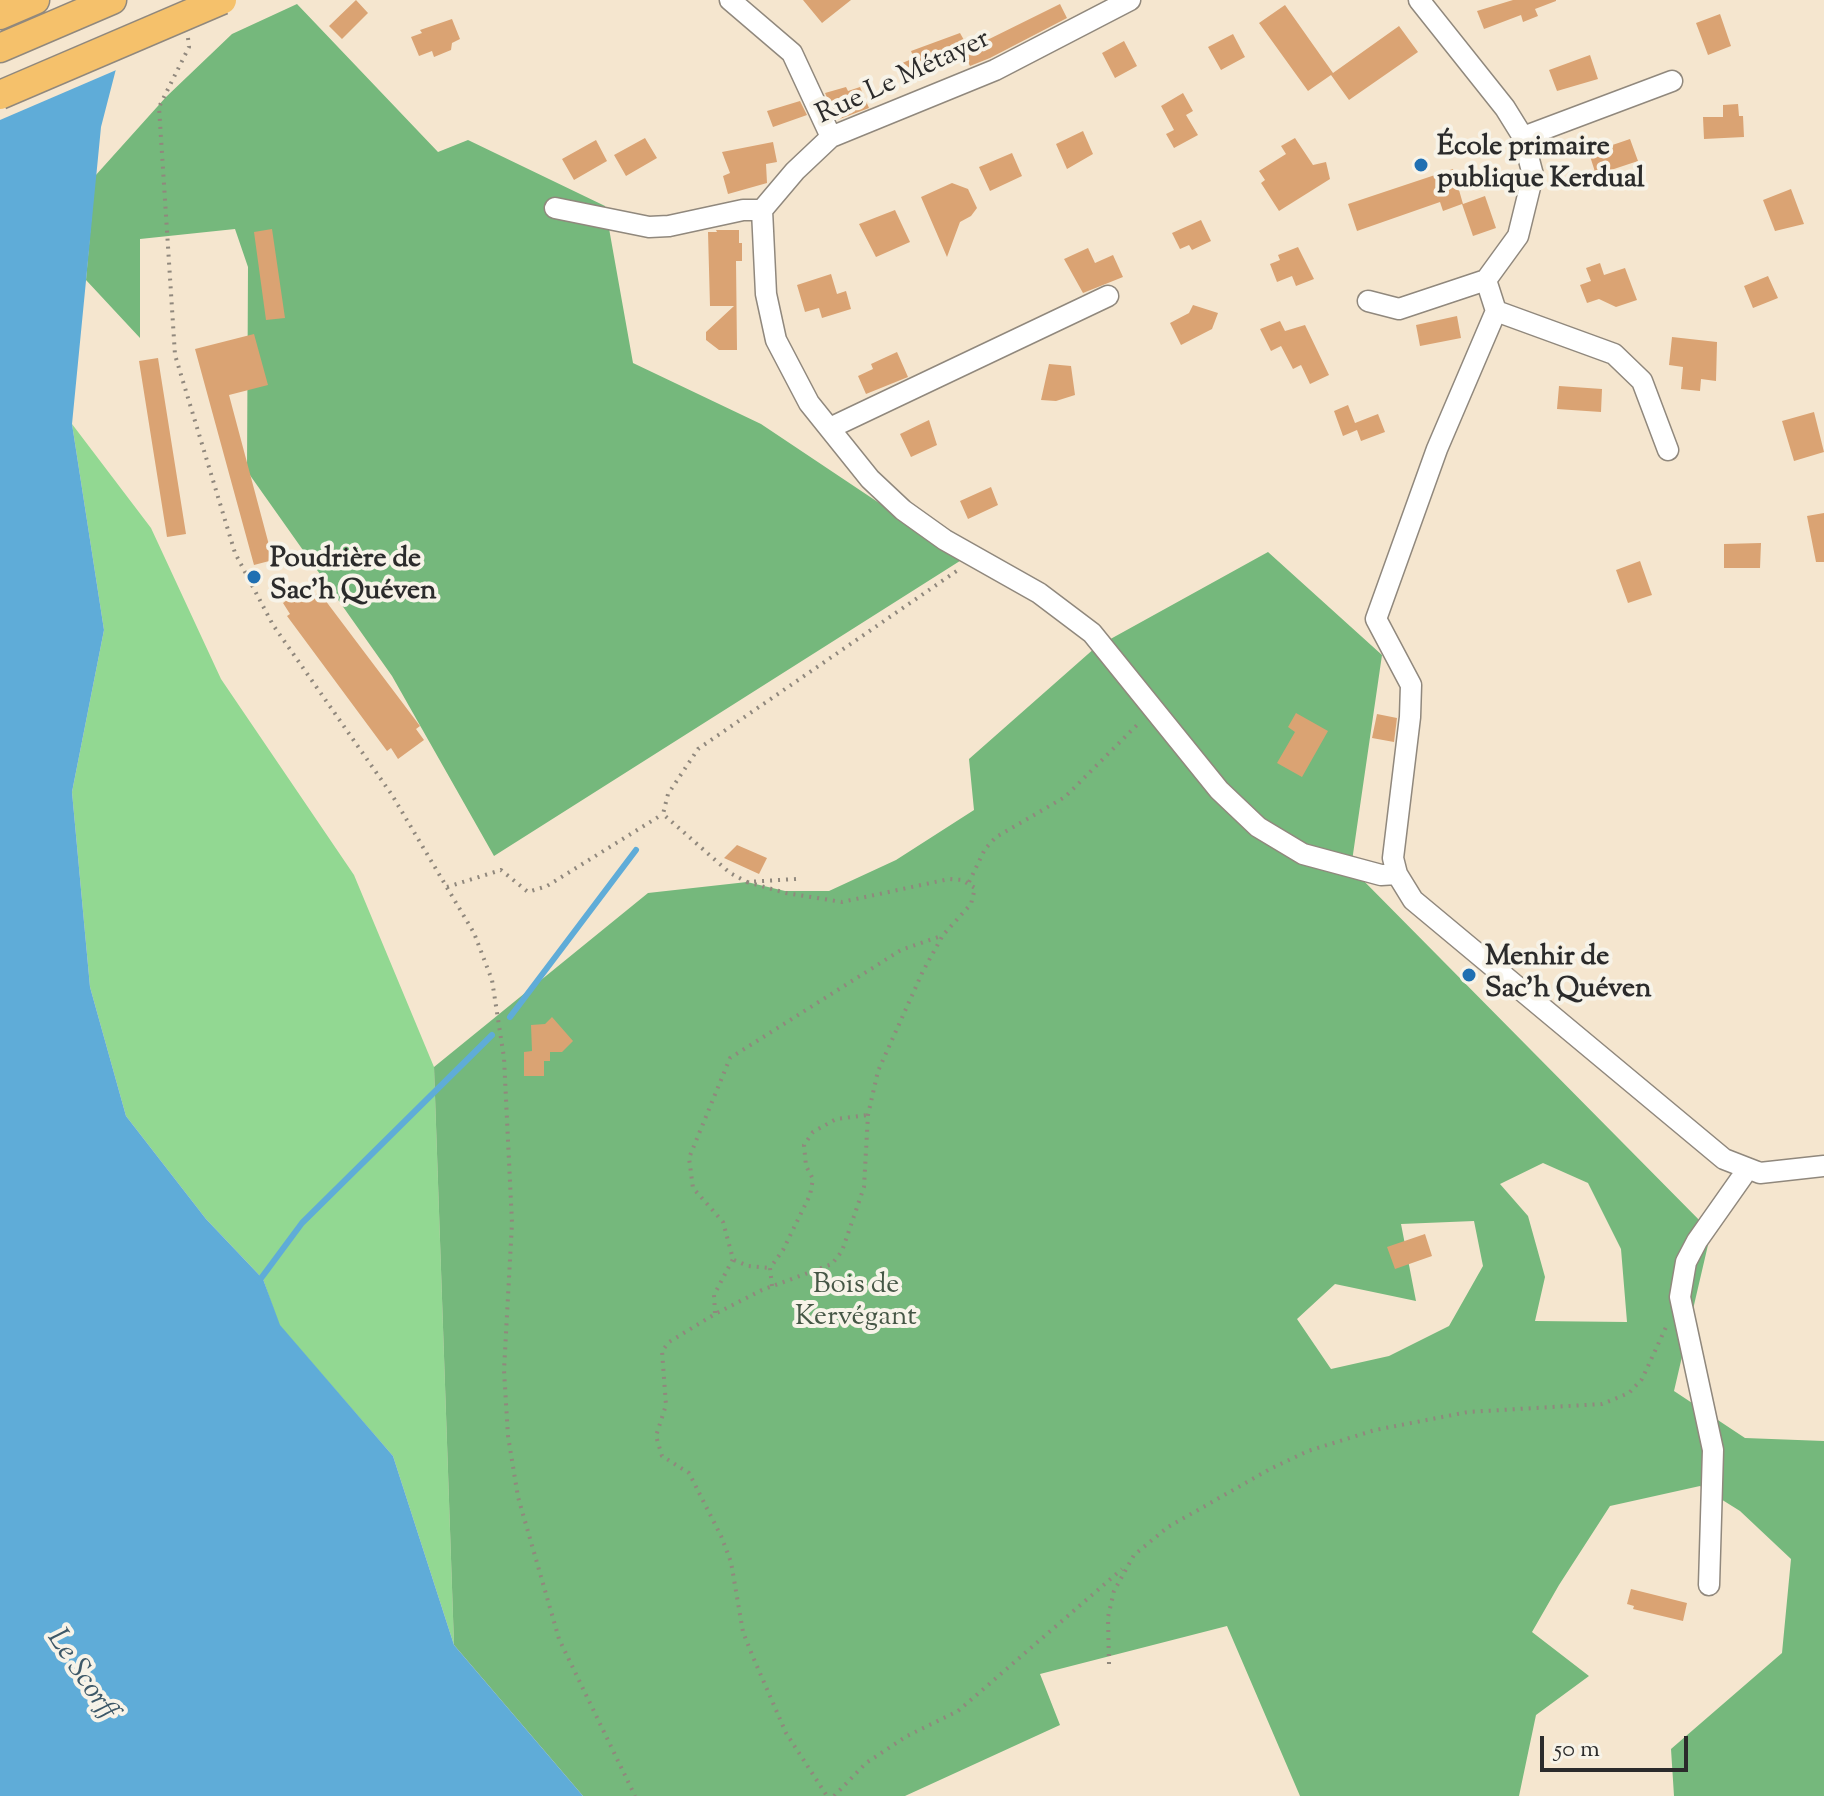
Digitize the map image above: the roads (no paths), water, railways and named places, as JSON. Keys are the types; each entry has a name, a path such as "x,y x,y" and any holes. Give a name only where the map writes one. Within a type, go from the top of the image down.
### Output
{"highway":[{"path":"0,15 35,0"},
{"path":"0,48 112,0"},
{"path":"0,95 222,0"}],"street":[{"path":"730,0 792,53 831,137"},
{"name":"Rue Le Métayer","path":"762,210 795,171 831,137 995,70 1130,0"},
{"path":"1368,301 1399,309 1486,280 1518,236 1533,175 1523,137 1505,108 1419,0"},
{"path":"1523,137 1672,81"},
{"path":"555,208 649,227 669,226 743,210 762,210 766,294 776,340 809,403 870,479 903,510 976,558 1070,613 1099,641 1219,790 1258,827 1303,854 1381,875 1397,874"},
{"path":"1486,280 1496,311 1437,449 1376,619 1411,685 1393,858 1397,874 1413,900 1724,1159 1747,1170 1778,1173 1824,1166"},
{"path":"830,428 1108,296"},
{"path":"1496,311 1614,354 1642,381 1668,450"},
{"path":"1709,1585 1713,1450 1680,1297 1692,1251 1747,1170"}],"water":[{"name":"Le Scorff","path":"0,0 116,69 101,127 72,424 104,630 72,792 90,987 126,1116 206,1219 263,1279 280,1325 393,1456 454,1645 583,1796 0,1796"}],"waterway":[{"path":"510,1017 636,850"},
{"path":"259,1281 302,1223 492,1035"}],"place":[{"name":"École primaire publique Kerdual","path":"1421,165"},
{"name":"Poudrière de Sac'h Quéven","path":"254,577"},
{"name":"Menhir de Sac'h Quéven","path":"1469,975"}],"park label":[{"name":"Bois de Kervégant","path":"856,1303"}]}
